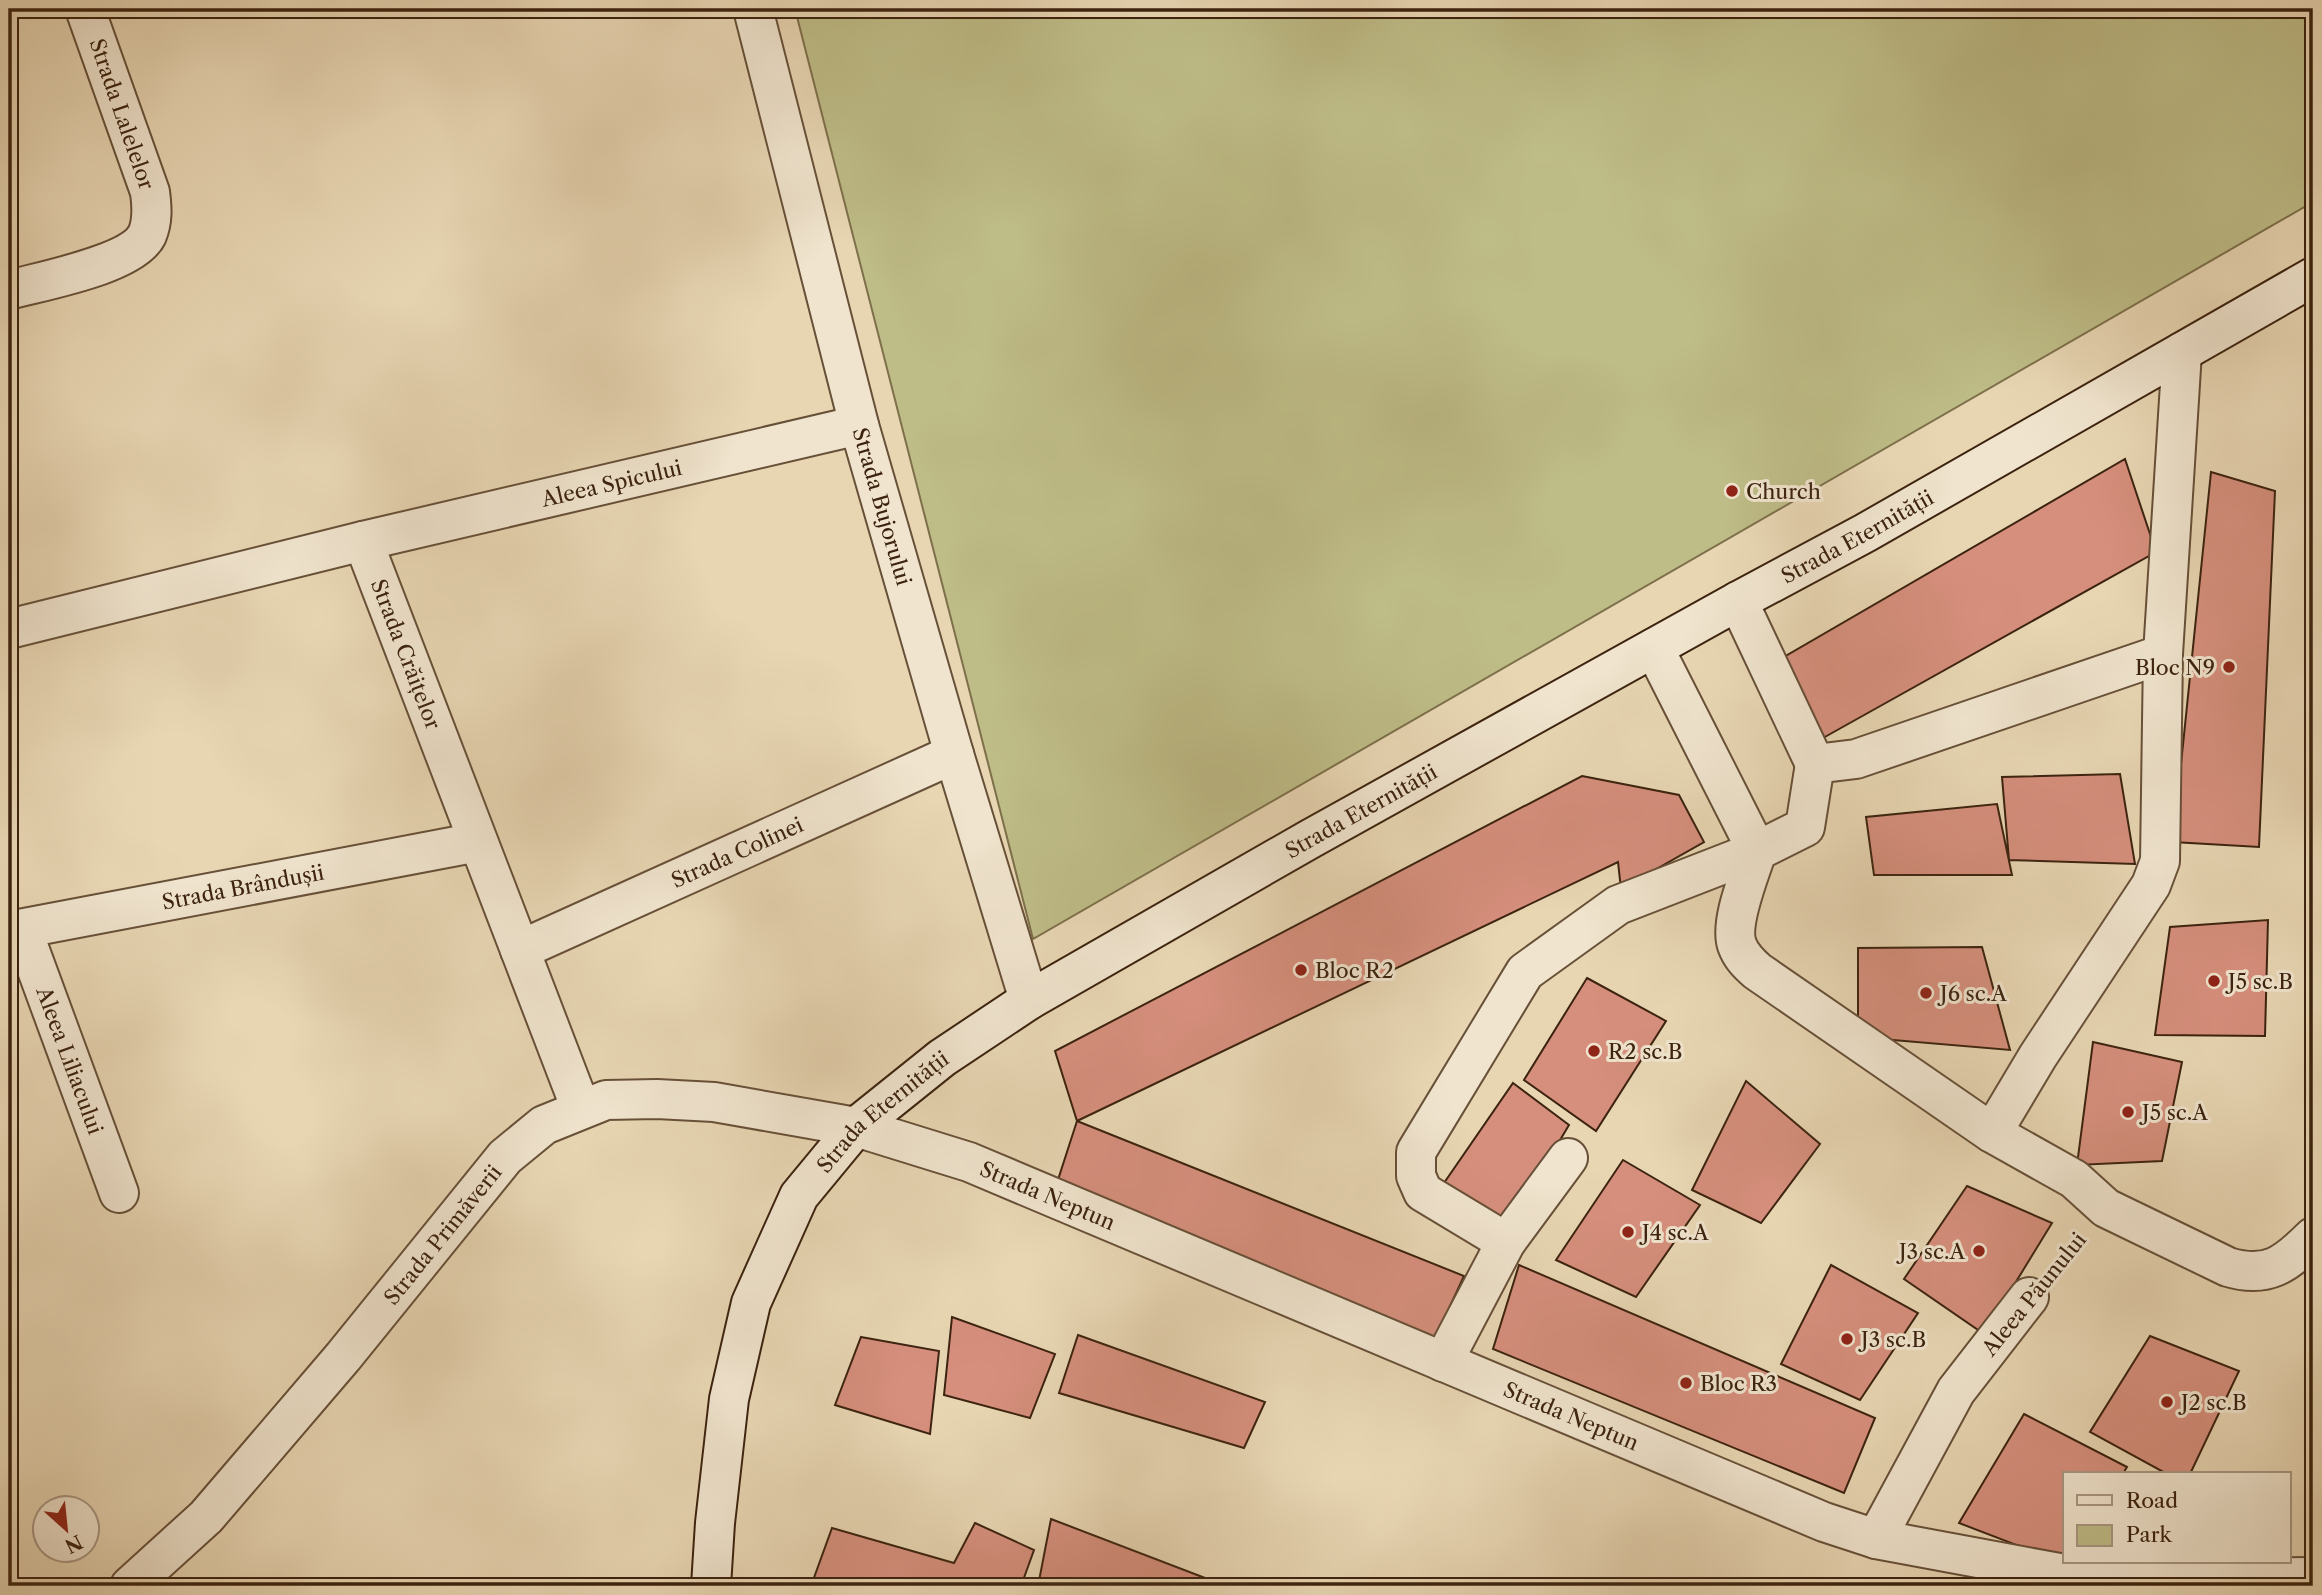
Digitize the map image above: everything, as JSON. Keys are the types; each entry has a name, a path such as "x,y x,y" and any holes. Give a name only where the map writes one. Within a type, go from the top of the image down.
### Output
{"street":[{"name":"Strada Lalelelor","path":"9,290 115,260 135,249 146,236 153,215 150,192 85,9"},
{"name":"Strada Bujorului","path":"753,9 859,425 954,754 1029,1000"},
{"name":"Strada Eternității","path":"711,1586 715,1522 729,1399 751,1303 799,1196 856,1127 942,1058 1029,1000 1310,839 1865,533 2313,277"},
{"path":"1992,1133 2038,1056 2151,885 2160,861 2163,654 2182,352"},
{"name":"Aleea Spicului","path":"363,541 859,425"},
{"path":"9,629 363,541"},
{"name":"Strada Crăițelor","path":"363,541 581,1109"},
{"path":"1506,1242 1423,1192 1416,1176 1416,1152 1525,972 1618,905 1758,851 1805,827 1815,764 1738,601"},
{"path":"1654,648 1758,851 1736,922 1735,942 1743,958 1757,971 1992,1133 2074,1179 2106,1208 2228,1267 2248,1273 2272,1268 2292,1258 2313,1237"},
{"path":"1815,764 1856,759 2163,654"},
{"name":"Strada Colinei","path":"520,950 954,754"},
{"name":"Strada Brândușii","path":"16,930 478,842"},
{"name":"Aleea Liliacului","path":"16,930 119,1193"},
{"name":"Strada Primăverii","path":"130,1586 206,1517 344,1357 505,1157 544,1125 606,1100 657,1099 714,1102 856,1127"},
{"name":"Strada Neptun","path":"856,1127 969,1162 1824,1522 1876,1539 2059,1573 2233,1578 2313,1577"},
{"path":"1443,1362 1506,1242 1567,1157"},
{"name":"Aleea Păunului","path":"1876,1539 1956,1391 2029,1297"}],"path":[{"name":"Aleea Păunului","path":"2029,1297 2106,1208"}],"green space":[{"path":"795,9 2313,9 2313,202 1033,939"}],"building":[{"path":"2125,459 2156,552 1823,738 1777,661"},
{"name":"Bloc N9","path":"2211,472 2275,491 2259,847 2173,842"},
{"path":"2120,774 2135,864 2009,860 2002,777"},
{"name":"Bloc R2","path":"1582,776 1679,795 1704,842 1621,889 1618,862 1077,1121 1055,1051"},
{"path":"1997,804 2012,875 1874,875 1866,817"},
{"name":"J5 sc.B","path":"2268,920 2265,1036 2155,1035 2170,927"},
{"name":"J6 sc.A","path":"1982,947 2010,1050 1858,1037 1858,948"},
{"name":"R2 sc.B","path":"1587,978 1666,1021 1596,1131 1524,1080"},
{"name":"J5 sc.A","path":"2093,1042 2182,1062 2162,1161 2077,1165"},
{"path":"1746,1081 1820,1144 1761,1223 1692,1190"},
{"path":"1513,1083 1569,1125 1509,1226 1444,1183"},
{"path":"1077,1121 1464,1276 1435,1339 1056,1186"},
{"name":"J4 sc.A","path":"1623,1160 1700,1205 1636,1297 1556,1260"},
{"name":"J3 sc.A","path":"1967,1186 2052,1223 1984,1334 1904,1279"},
{"name":"Bloc R3","path":"1519,1265 1875,1418 1844,1493 1493,1349"},
{"name":"J3 sc.B","path":"1831,1265 1918,1313 1860,1400 1781,1364"},
{"path":"952,1317 1055,1354 1030,1418 944,1395"},
{"path":"1078,1335 1265,1402 1244,1448 1059,1393"},
{"name":"J2 sc.B","path":"2150,1336 2239,1371 2191,1472 2163,1472 2090,1432"},
{"path":"861,1337 939,1351 930,1434 835,1405"},
{"path":"2024,1414 2127,1467 2124,1472 2063,1472 2063,1563 1959,1523"},
{"path":"1051,1519 1226,1586 1038,1586"},
{"path":"975,1523 1034,1550 1021,1586 811,1586 832,1528 954,1563"}],"place":[{"name":"Church","path":"1732,491"},
{"name":"Bloc N9","path":"2229,667"},
{"name":"Bloc R2","path":"1301,970"},
{"name":"J5 sc.B","path":"2214,981"},
{"name":"J6 sc.A","path":"1926,993"},
{"name":"R2 sc.B","path":"1594,1051"},
{"name":"J5 sc.A","path":"2128,1112"},
{"name":"J4 sc.A","path":"1628,1232"},
{"name":"J3 sc.A","path":"1979,1251"},
{"name":"J3 sc.B","path":"1847,1339"},
{"name":"Bloc R3","path":"1686,1383"},
{"name":"J2 sc.B","path":"2167,1402"}]}
